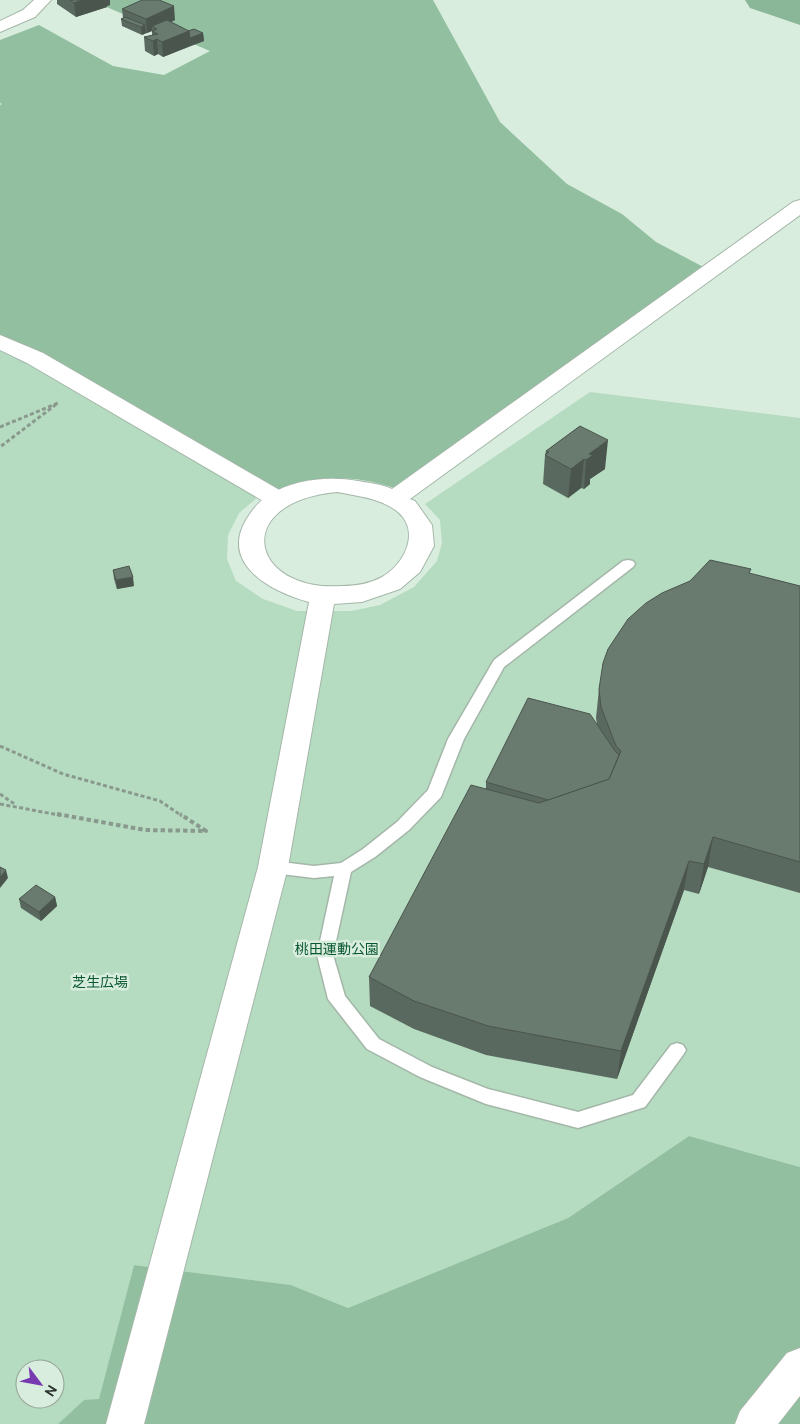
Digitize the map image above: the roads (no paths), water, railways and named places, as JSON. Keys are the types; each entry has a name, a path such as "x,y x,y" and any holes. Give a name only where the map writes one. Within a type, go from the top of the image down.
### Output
{"street":[{"path":"0,27 39,7 43,0"},
{"path":"395,498 800,206"},
{"path":"0,342 35,358 279,500"},
{"path":"316,486 358,486 378,490 395,498 412,511 422,527 423,545 416,562 401,577 379,588 352,595 323,596 296,590 274,580 258,565 251,548 252,530 262,514 279,500 316,486"},
{"path":"125,1424 273,867 323,596"},
{"path":"754,1424 800,1366"}],"lane":[{"path":"273,867 314,872 344,869 369,853 403,826 434,793 456,738 499,664 628,564"},
{"path":"344,869 324,955 337,999 373,1044 426,1072 486,1096 578,1120 639,1101 677,1050"}],"waterway":[{"path":"764,0 800,13"}],"park label":[{"name":"桃田運動公園","path":"337,949"},
{"name":"芝生広場","path":"100,982"}]}
